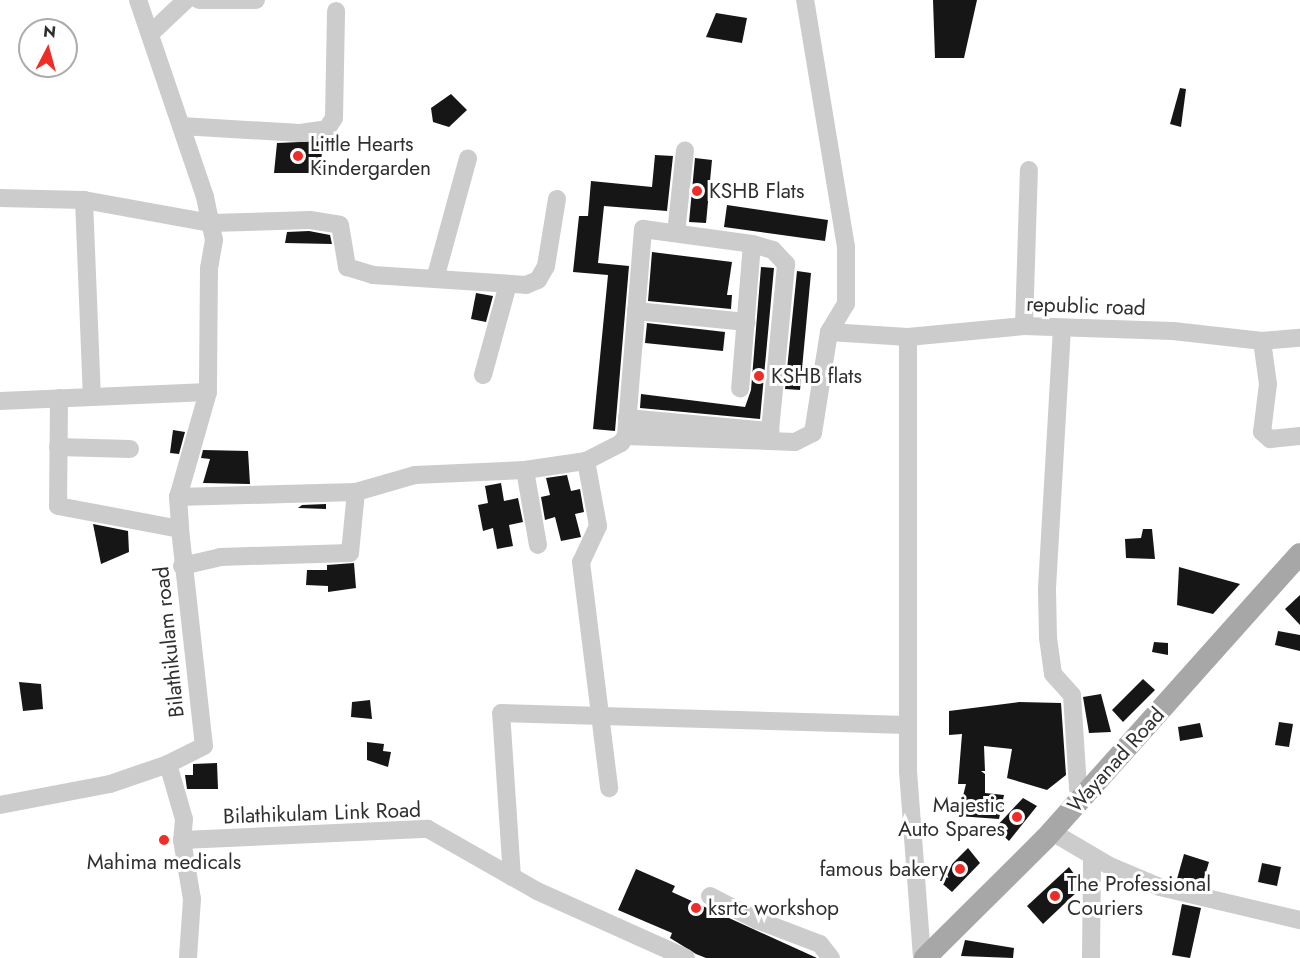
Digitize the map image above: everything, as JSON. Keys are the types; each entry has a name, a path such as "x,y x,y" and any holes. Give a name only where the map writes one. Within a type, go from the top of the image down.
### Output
{"main road":[{"name":"Wayanad Road","path":"923,958 1052,832 1300,554"}],"street":[{"name":"Bilathikulam road","path":"138,0 181,126 214,240 209,268 208,392 178,496 182,566 204,747 168,764"},
{"path":"150,34 186,0"},
{"path":"199,0 256,0"},
{"path":"626,427 795,442 813,434 829,332 846,304 846,247 805,0"},
{"path":"181,126 300,133 327,129 334,118 336,11"},
{"path":"676,233 685,150"},
{"path":"435,279 468,158"},
{"path":"1024,326 1029,170"},
{"path":"0,198 84,200 210,223 310,220 340,225 347,267 373,275 526,285 538,280 546,266 557,199"},
{"path":"84,200 92,397"},
{"path":"178,496 356,492 415,475 525,470 586,461 621,443 626,427 643,229 752,244 773,250 786,264 770,431 626,427"},
{"path":"740,389 752,244"},
{"path":"483,375 508,284"},
{"path":"636,311 746,322"},
{"name":"republic road","path":"829,332 908,337 1024,326 1173,331 1262,341 1300,338"},
{"path":"1062,328 1047,590 1048,638 1053,674 1072,695 1079,802"},
{"path":"908,337 908,725 923,958"},
{"path":"1262,341 1268,384 1262,432 1270,439 1300,436"},
{"path":"0,401 208,392"},
{"path":"59,398 57,506 180,529"},
{"path":"58,447 130,449"},
{"path":"586,461 598,526 581,562 609,788"},
{"path":"525,470 538,545"},
{"path":"182,566 220,557 350,553 356,492"},
{"path":"513,877 501,713 908,725"},
{"path":"0,805 110,784 168,764 184,819 182,840 192,899 188,958"},
{"name":"Bilathikulam Link Road","path":"182,840 428,829 513,877 686,958"},
{"path":"1052,832 1092,856 1160,887 1300,920"},
{"path":"1091,958 1092,856"},
{"path":"710,896 757,920 820,944 831,958"}],"building":[{"path":"933,0 977,0 964,58 935,58"},
{"path":"716,13 747,18 742,43 706,37"},
{"path":"1180,88 1186,89 1181,127 1170,124"},
{"path":"451,94 467,110 449,127 433,122 431,108"},
{"name":"Little Hearts Kindergarden","path":"323,141 320,173 274,173 277,143"},
{"path":"655,155 673,156 667,211 604,206 598,263 629,266 615,431 593,429 608,275 573,272 579,216 588,216 591,181 652,187"},
{"name":"KSHB Flats","path":"695,158 712,160 706,223 689,222"},
{"path":"727,205 828,220 825,241 724,227"},
{"path":"309,231 330,235 332,244 285,243 287,232"},
{"path":"652,252 732,262 727,295 732,295 731,309 648,301"},
{"path":"761,267 774,268 760,419 640,408 641,394 745,407 751,390"},
{"path":"797,271 811,273 800,390 785,389"},
{"path":"476,293 493,296 486,322 471,319"},
{"path":"647,323 725,332 723,351 645,343"},
{"path":"173,430 185,432 179,454 170,453"},
{"path":"203,450 248,451 250,484 203,483 210,459 201,458"},
{"path":"567,475 571,491 580,489 584,512 575,514 581,537 561,541 555,517 545,520 541,497 550,495 546,478"},
{"path":"501,483 504,501 518,498 523,522 509,525 513,546 497,549 493,528 483,531 478,505 488,503 485,486"},
{"path":"326,504 326,509 298,508 302,505"},
{"path":"93,524 128,531 129,552 101,564"},
{"path":"1143,529 1152,529 1155,559 1126,558 1125,539 1141,538"},
{"path":"354,563 356,588 328,592 328,586 306,585 307,570 327,570 327,565"},
{"path":"1179,567 1240,584 1213,614 1177,605"},
{"path":"1300,595 1300,625 1285,609"},
{"path":"1278,631 1300,635 1300,651 1275,645"},
{"path":"1154,642 1168,643 1168,655 1152,652"},
{"path":"1143,679 1155,690 1123,722 1112,710"},
{"path":"19,682 41,684 43,709 23,711"},
{"path":"1101,694 1111,732 1089,733 1083,697"},
{"path":"370,700 372,719 351,717 352,702"},
{"path":"1019,702 1061,703 1066,775 1047,790 1007,778 1012,749 984,746 985,771 981,771 985,774 985,793 1004,795 999,819 958,816 966,784 958,784 962,734 949,735 949,711"},
{"path":"1279,722 1293,724 1289,747 1275,745"},
{"path":"1200,723 1203,737 1180,741 1178,727"},
{"path":"367,742 384,744 383,751 391,752 388,767 367,760"},
{"path":"217,763 218,789 187,789 185,775 193,775 193,764"},
{"name":"Majestic Auto Spares","path":"1023,798 1037,806 1009,841 995,828"},
{"path":"968,848 980,863 952,892 937,879"},
{"path":"1184,854 1209,862 1202,885 1177,879"},
{"path":"1262,863 1281,867 1277,886 1258,882"},
{"name":"The Professional Couriers","path":"1069,867 1080,882 1080,889 1043,924 1027,906"},
{"path":"636,869 675,886 672,892 817,958 706,958 696,954 670,938 672,933 618,910"},
{"path":"1182,904 1201,908 1190,958 1172,955"},
{"path":"965,940 1014,948 1013,958 961,956"}],"place":[{"name":"Little Hearts Kindergarden","path":"298,156"},
{"name":"KSHB Flats","path":"697,191"},
{"name":"KSHB flats","path":"759,376"},
{"name":"Majestic Auto Spares","path":"1017,817"},
{"name":"Mahima medicals","path":"164,840"},
{"name":"famous bakery","path":"960,869"},
{"name":"The Professional Couriers","path":"1055,896"},
{"name":"ksrtc workshop","path":"696,908"}]}
